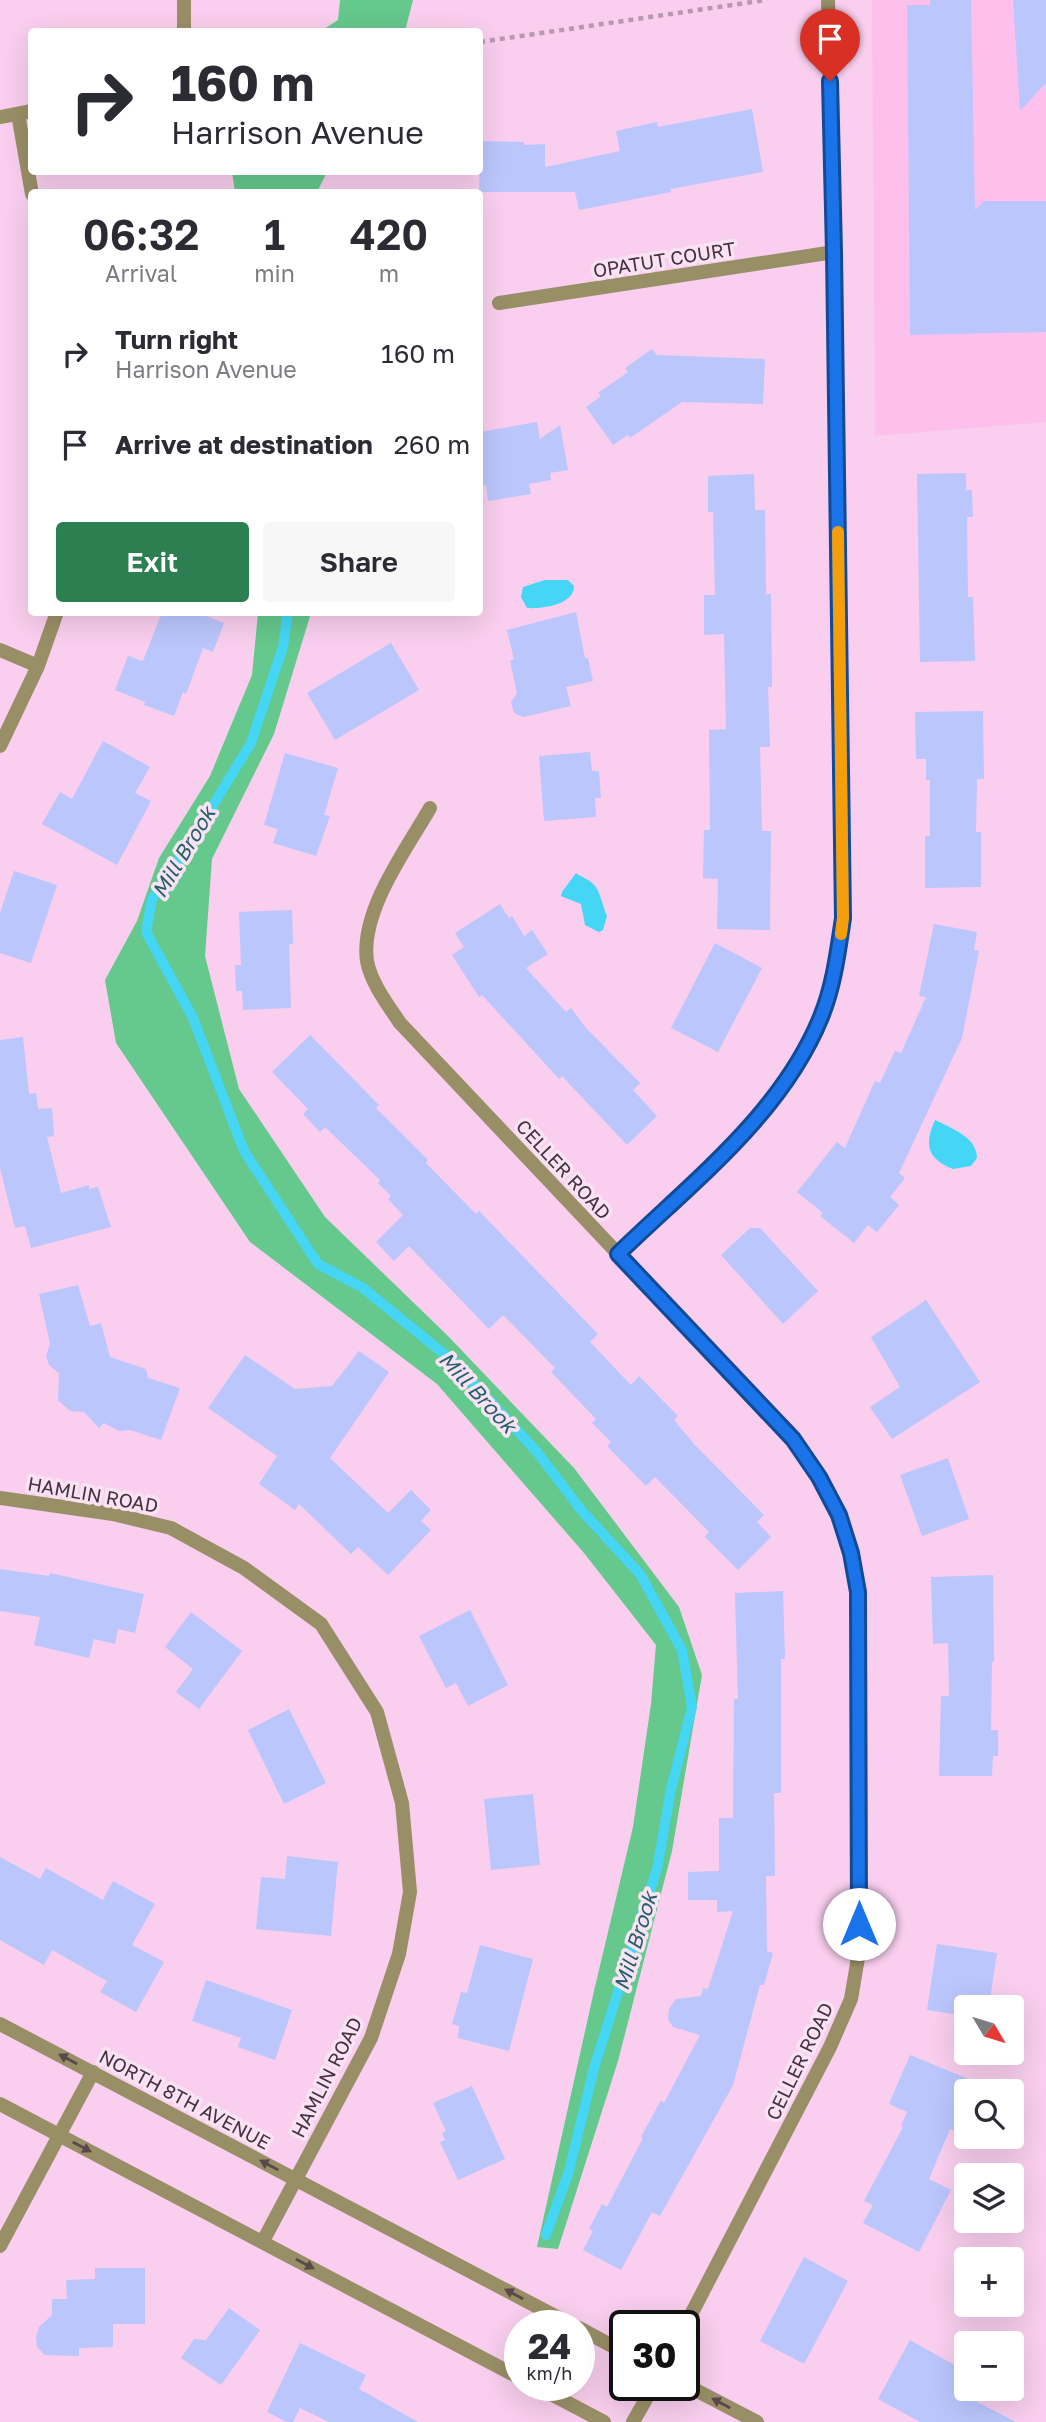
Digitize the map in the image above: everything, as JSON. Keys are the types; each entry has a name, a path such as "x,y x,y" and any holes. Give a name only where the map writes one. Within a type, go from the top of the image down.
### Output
{"street":[{"path":"184,0 184,28"},
{"path":"618,1254 745,1132 772,1100 801,1057 822,1016 836,968 843,918 828,0"},
{"path":"0,117 25,113 28,148"},
{"name":"OPATUT COURT","path":"499,303 834,252"},
{"path":"0,746 38,666 56,616"},
{"path":"0,650 38,666"},
{"name":"CELLER ROAD","path":"430,808 381,894 369,930 368,962 381,994 400,1023 793,1439 819,1477 839,1515 851,1553 858,1592 859,1952 850,1999 830,2047 693,2310"},
{"name":"HAMLIN ROAD","path":"0,1497 113,1514 171,1528 244,1568 321,1624 377,1712 402,1803 410,1892 399,1954 371,2038 263,2242"},
{"name":"NORTH 8TH AVENUE","path":"0,2024 544,2310"},
{"path":"0,2246 93,2072"},
{"path":"0,2104 504,2370"},
{"path":"700,2392 757,2422"},
{"path":"564,2401 604,2422"},
{"path":"633,2422 645,2401"}],"path":[{"path":"483,42 766,0"}],"shaded area":[{"path":"872,0 1046,0 1046,422 875,436"}],"green space":[{"path":"340,0 413,0 406,28 326,28 338,20"},
{"path":"232,175 326,175 318,189 235,189"},
{"path":"258,616 310,616 274,734 212,859 205,956 239,1089 325,1217 447,1335 574,1468 679,1607 702,1675 672,1851 618,2061 558,2249 537,2247 633,1827 651,1704 656,1645 584,1553 437,1384 250,1242 116,1043 105,980 137,921 159,858 210,776 252,675"}],"water":[{"path":"545,580 568,580 574,586 573,592 563,602 541,608 527,608 521,597 523,587"},
{"path":"576,873 592,883 599,894 607,916 603,930 599,932 585,925 581,904 561,896"},
{"path":"935,1120 962,1134 973,1144 977,1158 971,1166 953,1169 933,1155 929,1143"}],"building":[{"path":"930,0 971,0 975,210 984,201 1046,201 1046,332 910,335 907,5 930,5"},
{"path":"1013,0 1046,0 1046,83 1020,111"},
{"path":"752,109 763,172 670,189 671,192 579,210 575,192 483,192 483,189 479,189 479,175 483,175 483,141 545,144 545,167 620,151 616,131 657,122 658,127"},
{"path":"652,349 657,355 765,359 763,404 682,402 630,438 628,435 613,445 586,407 601,396 598,393 628,372 625,368"},
{"path":"537,422 540,439 560,425 568,470 550,473 551,480 529,484 531,494 488,501 486,485 483,486 483,431"},
{"path":"966,473 966,490 972,490 973,517 967,517 968,597 973,597 975,661 920,662 917,474"},
{"path":"754,474 755,510 765,510 766,594 771,594 772,687 768,687 770,747 760,747 762,831 771,831 770,930 717,929 718,879 703,878 704,830 710,830 709,730 726,729 724,634 704,635 704,595 715,595 713,512 708,512 708,476"},
{"path":"576,612 585,658 588,658 593,681 566,687 571,706 523,717 514,713 511,702 517,693 510,661 514,659 507,630"},
{"path":"160,616 206,616 224,623 213,652 203,648 186,694 183,692 174,716 115,690 128,656 143,661"},
{"path":"391,643 419,690 335,740 307,693"},
{"path":"983,711 984,779 977,779 976,832 981,832 981,887 925,888 925,836 930,836 930,780 926,780 926,759 916,759 915,712"},
{"path":"103,741 150,767 135,793 151,801 117,865 42,824 60,792 72,799"},
{"path":"590,752 592,771 599,771 601,798 595,798 596,817 544,821 539,756"},
{"path":"285,753 338,768 324,815 330,816 316,856 273,843 278,829 264,825"},
{"path":"14,871 57,885 31,963 0,953 0,913"},
{"path":"500,904 509,918 512,916 524,936 532,930 548,954 526,968 566,1012 571,1008 587,1029 640,1083 633,1090 657,1116 627,1145 562,1076 559,1079 482,995 479,997 452,955 464,947 455,933"},
{"path":"292,910 293,944 289,944 291,1008 243,1010 242,991 236,991 235,965 241,965 239,912"},
{"path":"934,924 977,932 974,950 979,951 962,1038 899,1173 905,1178 890,1197 899,1205 877,1232 868,1225 854,1243 820,1216 823,1213 797,1192 837,1142 845,1148 875,1081 880,1083 895,1051 901,1053 926,997 919,996"},
{"path":"715,943 762,968 718,1052 671,1028"},
{"path":"310,1035 379,1105 376,1108 428,1160 426,1163 476,1214 479,1211 598,1334 590,1342 631,1385 639,1376 678,1416 674,1420 694,1444 764,1515 757,1522 771,1537 738,1570 705,1537 709,1532 655,1477 646,1486 607,1446 611,1442 592,1423 596,1419 551,1372 555,1368 503,1315 489,1329 409,1246 394,1261 376,1242 403,1215 388,1199 391,1196 378,1183 380,1180 325,1127 320,1132 303,1114 308,1109 272,1072"},
{"path":"23,1037 29,1094 36,1093 38,1109 52,1108 54,1136 47,1137 61,1193 89,1185 89,1189 98,1187 111,1227 31,1248 25,1226 15,1228 0,1168 0,1040"},
{"path":"750,1228 760,1228 818,1291 783,1324 721,1255"},
{"path":"78,1285 90,1326 101,1323 110,1357 146,1369 148,1378 180,1388 161,1440 130,1430 119,1431 104,1423 99,1428 84,1412 70,1411 58,1400 59,1373 49,1365 46,1356 50,1344 39,1294"},
{"path":"926,1300 980,1382 892,1439 870,1407 900,1387 871,1337"},
{"path":"359,1351 389,1372 330,1458 388,1513 411,1490 431,1510 421,1521 431,1530 388,1575 358,1547 351,1554 299,1504 295,1510 259,1484 277,1456 208,1408 245,1355 295,1389 332,1386"},
{"path":"948,1458 969,1519 922,1536 900,1475"},
{"path":"0,1569 49,1576 50,1573 144,1594 135,1633 118,1629 115,1644 94,1639 89,1658 34,1645 40,1617 0,1611"},
{"path":"993,1575 994,1662 991,1730 998,1730 998,1756 993,1756 992,1776 939,1776 941,1696 949,1696 948,1643 933,1644 931,1577"},
{"path":"783,1591 785,1659 781,1659 781,1793 774,1793 775,1876 766,1876 767,1951 773,1953 764,1985 760,1985 733,2085 660,2216 652,2212 621,2270 583,2250 593,2231 589,2229 602,2204 607,2207 661,2100 664,2103 700,2035 673,2027 668,2019 669,2009 676,1999 701,1996 703,1988 708,1989 733,1911 717,1912 717,1900 688,1900 688,1872 719,1871 719,1818 733,1818 734,1699 738,1699 735,1593"},
{"path":"470,1610 508,1685 468,1706 456,1683 446,1688 419,1636"},
{"path":"191,1612 242,1651 199,1709 176,1692 193,1669 165,1647"},
{"path":"289,1709 326,1783 284,1804 248,1730"},
{"path":"533,1794 540,1865 491,1870 484,1799"},
{"path":"287,1856 338,1862 331,1936 256,1929 261,1877 285,1879"},
{"path":"0,1857 40,1879 46,1868 103,1900 113,1881 155,1904 132,1945 164,1962 136,2012 100,1992 107,1981 52,1950 44,1965 0,1940"},
{"path":"937,1944 997,1953 991,1995 954,1995 954,2014 927,2010"},
{"path":"480,1945 533,1959 509,2051 458,2038 459,2026 452,2024 461,1992 467,1993"},
{"path":"206,1980 292,2010 275,2060 238,2047 241,2038 192,2021"},
{"path":"910,2055 969,2079 954,2079 954,2131 950,2129 929,2179 951,2190 919,2252 863,2223 873,2205 864,2201 903,2127 901,2126 907,2112 889,2104"},
{"path":"472,2086 505,2159 458,2180 440,2142 445,2140 442,2133 446,2131 433,2103"},
{"path":"804,2257 848,2281 804,2364 760,2341"},
{"path":"95,2268 145,2268 145,2324 113,2324 113,2347 79,2348 79,2356 45,2355 37,2347 36,2337 39,2327 52,2315 52,2299 67,2299 66,2280 95,2279"},
{"path":"229,2308 260,2330 221,2385 181,2358 194,2339 206,2340"},
{"path":"910,2340 954,2365 954,2401 975,2401 1016,2422 920,2422 878,2399"},
{"path":"300,2343 366,2375 359,2389 418,2422 329,2422 300,2408 293,2422 287,2422 267,2412"}],"waterway":[{"name":"Mill Brook","path":"287,616 283,647 251,743 152,899 146,932 193,1018 244,1151 318,1264 363,1288 455,1363 537,1452 581,1510 640,1574 682,1650 692,1707 671,1789 657,1869 594,2068 569,2171 546,2235"}],"slow traffic":[{"path":"838,532 843,918 841,934"}],"route":[{"path":"830,81 843,918 836,968 822,1016 801,1057 772,1100 745,1132 618,1254 793,1439 819,1477 839,1515 851,1553 858,1592 859,1924"}]}
